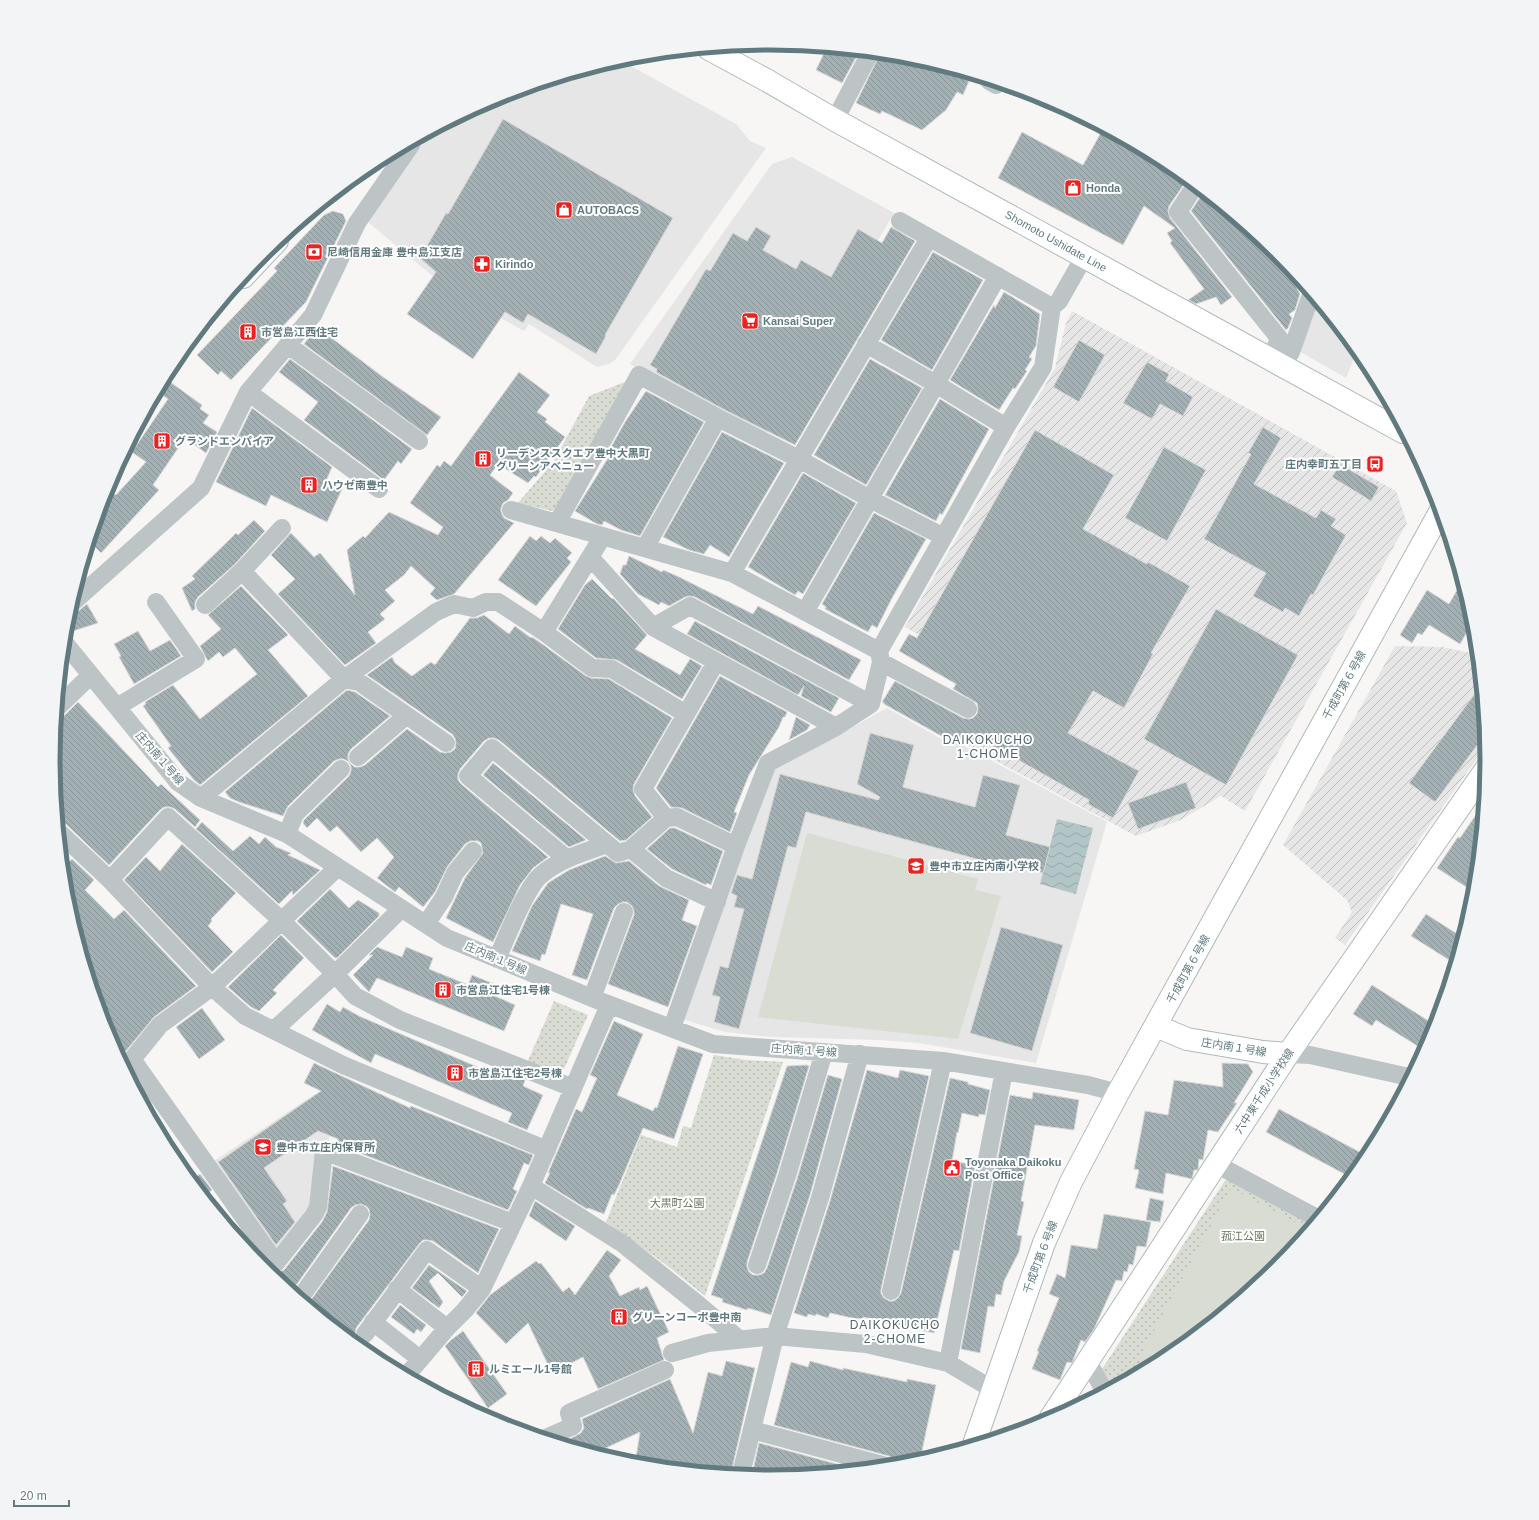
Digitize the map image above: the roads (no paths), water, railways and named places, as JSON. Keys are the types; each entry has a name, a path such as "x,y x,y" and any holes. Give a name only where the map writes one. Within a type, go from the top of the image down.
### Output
{"street":[{"name":"Shomoto Ushidate Line","path":"716,53 835,120 1396,428"},
{"path":"835,120 868,57"},
{"path":"79,597 201,488 248,392 314,315 357,223 408,149"},
{"path":"1192,190 1178,212 1279,338 1277,344 1276,362"},
{"path":"900,221 1052,307"},
{"path":"732,573 929,238"},
{"path":"672,1028 736,846 768,763 836,727 871,704 880,656 944,537 1006,427 1043,367 1052,307 1059,301 1084,257"},
{"path":"805,612 998,276"},
{"path":"1276,362 1291,352 1309,299"},
{"path":"866,344 936,384 1006,427"},
{"path":"288,345 418,441"},
{"path":"557,523 639,375 944,537"},
{"path":"248,392 379,489"},
{"path":"645,548 718,418"},
{"path":"511,510 732,573 805,612 968,709"},
{"name":"千成町第６号線","path":"976,1439 1044,1243 1071,1182 1118,1093 1437,518"},
{"path":"205,605 242,571 282,528"},
{"path":"544,632 603,536"},
{"path":"590,558 653,627 836,727"},
{"path":"242,571 344,680 359,682 446,743"},
{"path":"117,707 196,659 156,602"},
{"path":"200,798 344,680 436,612 454,604 473,608 486,602 498,602 544,632 592,668 612,669 686,714"},
{"path":"653,627 690,606 871,704"},
{"name":"庄内南１号線","path":"69,648 178,782 200,798 288,834 401,909 448,938 497,959 609,1005 713,1044 942,1060 1088,1085 1118,1093"},
{"path":"666,818 642,789 716,662"},
{"path":"62,702 91,675"},
{"path":"358,757 406,716"},
{"path":"567,859 468,776 492,748 618,853 631,848 666,818 676,817 736,846"},
{"path":"288,834 295,814 341,769"},
{"name":"六中東千成小学校線","path":"1057,1409 1288,1054 1479,779"},
{"path":"110,880 168,817 281,920 355,996 400,1020 573,1088"},
{"path":"65,843 110,880 212,987 245,1016 343,1065 547,1150"},
{"path":"497,959 529,889 540,875 567,859 607,844"},
{"path":"631,848 666,878 717,902"},
{"path":"426,924 444,897 455,873 473,852"},
{"path":"338,867 212,987 160,1025 129,1064 276,1263 316,1211 324,1151 514,1223"},
{"path":"274,1030 335,974 401,909"},
{"path":"592,998 624,912"},
{"path":"409,1372 482,1290 531,1186 609,1005"},
{"name":"庄内南１号線","path":"1156,1026 1187,1039 1262,1052 1310,1055 1405,1076"},
{"path":"758,1265 787,1176 824,1052"},
{"path":"742,1469 775,1336 820,1198 860,1054"},
{"path":"891,1291 942,1060"},
{"path":"948,1364 1004,1071"},
{"path":"1216,1164 1313,1216"},
{"path":"531,1186 623,1244 699,1304 740,1340"},
{"path":"302,1295 360,1214"},
{"path":"420,1359 369,1328 427,1250 482,1290"},
{"path":"398,1289 447,1328"},
{"path":"672,1353 708,1343 775,1336 866,1344 948,1364 992,1389"},
{"path":"1088,1362 1102,1387"},
{"path":"552,1435 573,1426 569,1413 665,1370"},
{"path":"752,1430 872,1462"}],"water":[{"path":"1057,819 1093,828 1076,894 1040,884"}],"place":[{"name":"Honda","path":"1073,188"},
{"name":"AUTOBACS","path":"564,210"},
{"name":"尼崎信用金庫 豊中島江支店","path":"314,252"},
{"name":"Kirindo","path":"482,264"},
{"name":"Kansai Super","path":"750,321"},
{"name":"市営島江西住宅","path":"248,332"},
{"name":"グランドエンパイア","path":"162,441"},
{"name":"リーデンススクエア豊中大黒町 グリーンアベニュー","path":"483,459"},
{"name":"庄内幸町五丁目","path":"1375,464"},
{"name":"ハウゼ南豊中","path":"309,485"},
{"name":"豊中市立庄内南小学校","path":"916,866"},
{"name":"市営島江住宅1号棟","path":"443,990"},
{"name":"市営島江住宅2号棟","path":"455,1073"},
{"name":"豊中市立庄内保育所","path":"263,1147"},
{"name":"Toyonaka Daikoku Post Office","path":"952,1168"},
{"name":"グリーンコーポ豊中南","path":"619,1317"},
{"name":"ルミエール1号館","path":"476,1369"}],"district":[{"name":"DAIKOKUCHO 1-CHOME","path":"988,747"},
{"name":"DAIKOKUCHO 2-CHOME","path":"895,1332"}],"park label":[{"name":"大黒町公園","path":"677,1203"},
{"name":"菰江公園","path":"1243,1236"}]}
